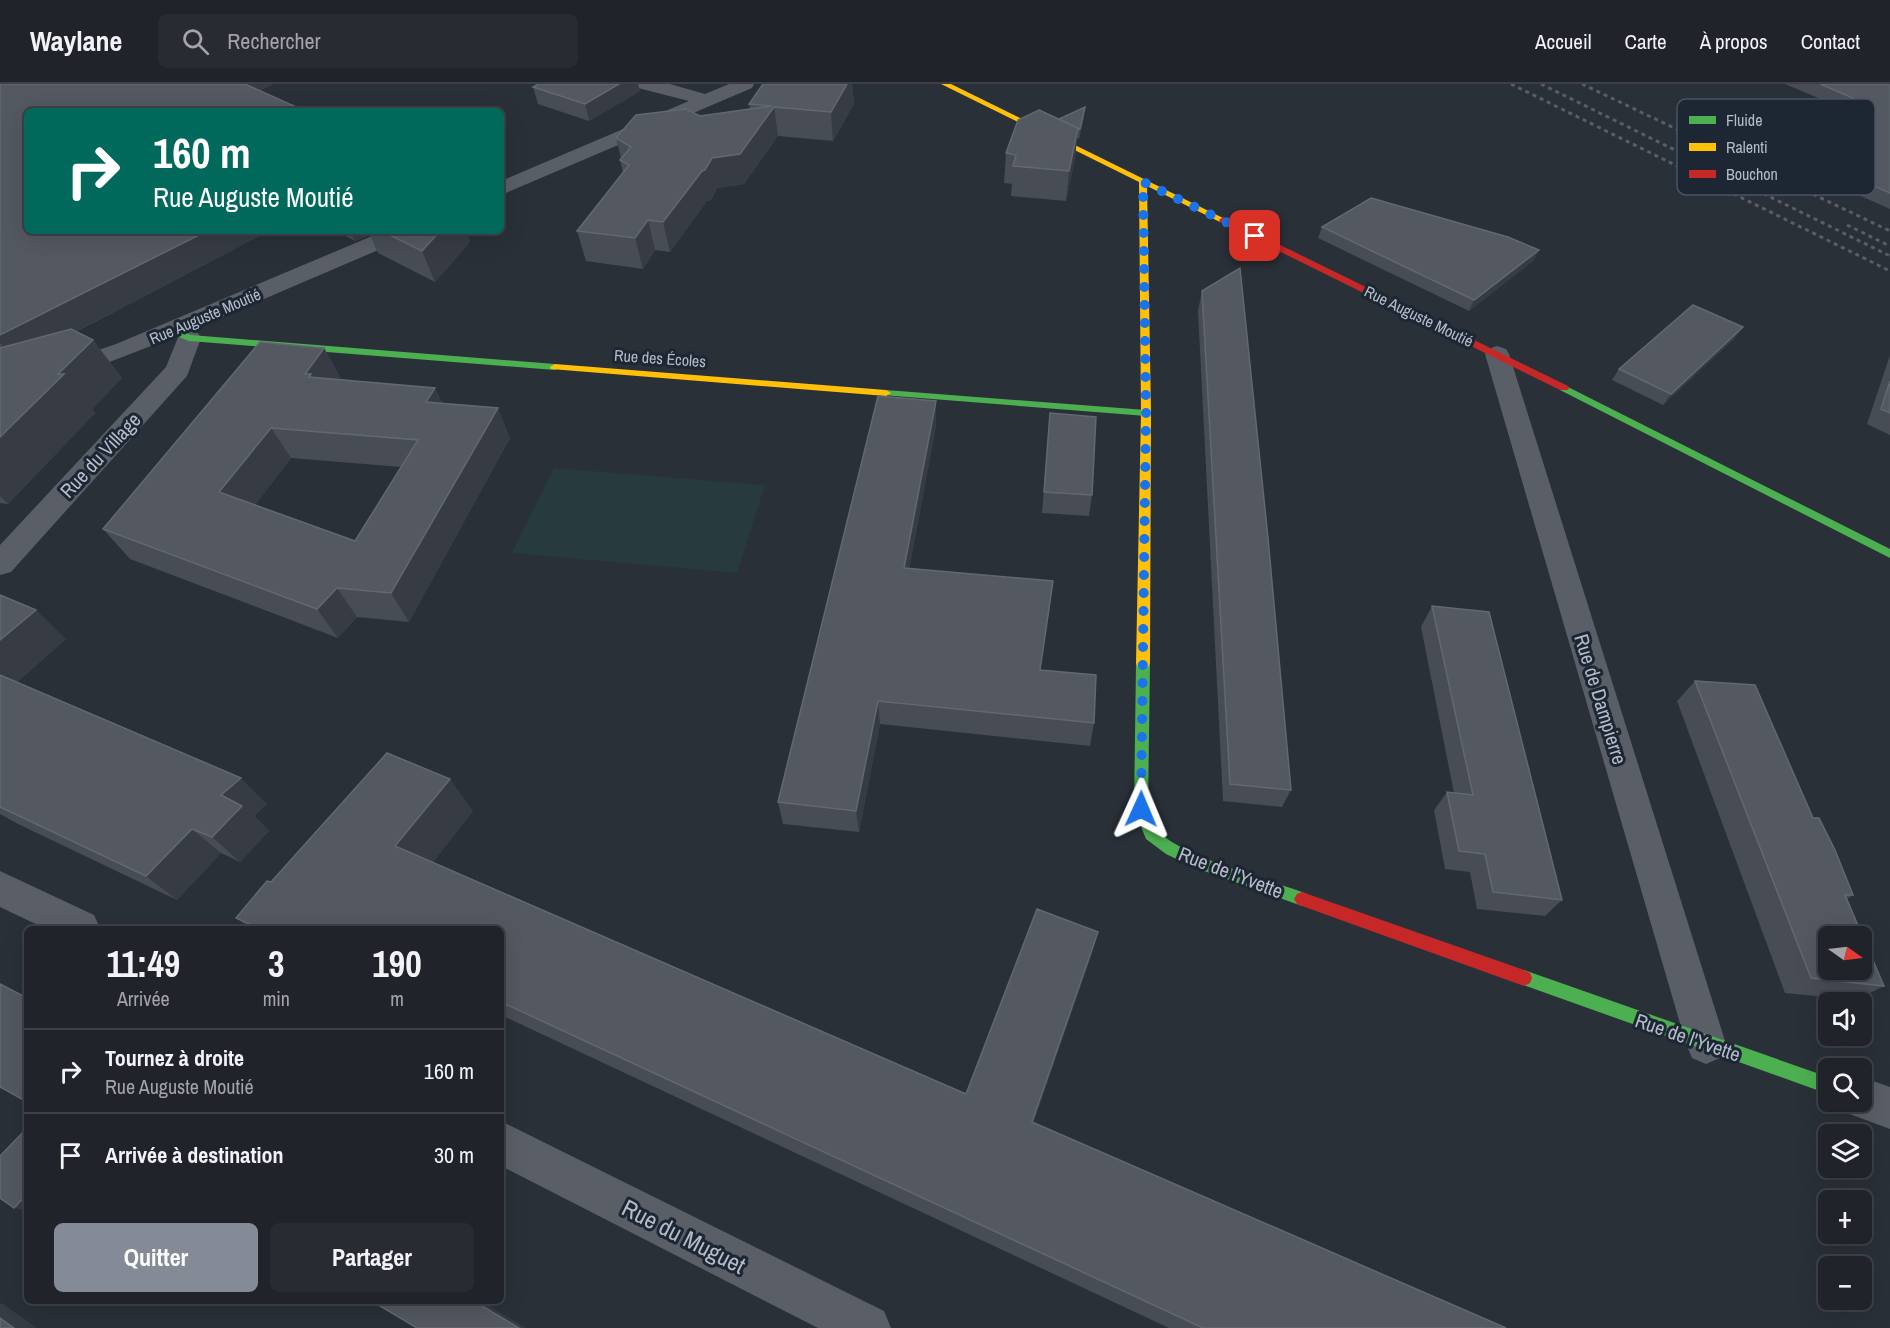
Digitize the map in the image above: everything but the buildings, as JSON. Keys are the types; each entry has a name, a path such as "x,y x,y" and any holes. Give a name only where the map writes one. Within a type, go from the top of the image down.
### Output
{"street":[{"path":"645,84 693,95 703,101"},
{"path":"504,188 745,84"},
{"name":"Rue Auguste Moutié","path":"945,84 1497,354 1890,554"},
{"name":"Rue de l'Yvette","path":"1143,182 1146,413 1141,809 1151,834 1171,849 1197,862 1818,1083"},
{"name":"Rue Auguste Moutié","path":"0,385 80,365 181,335 398,234"},
{"name":"Rue des Écoles","path":"181,335 1146,413"},
{"name":"Rue du Village","path":"0,564 178,370 181,335"},
{"name":"Rue de Dampierre","path":"1497,354 1706,1044"},
{"path":"0,888 77,926"},
{"path":"1872,1102 1890,1108"},
{"name":"Rue du Muguet","path":"504,1145 867,1328"}],"green space":[{"path":"554,468 765,485 737,573 512,553"}],"railway":[{"path":"1511,84 1677,166"},
{"path":"1541,84 1677,151"},
{"path":"1582,84 1677,129"},
{"path":"1736,195 1890,271"},
{"path":"1766,195 1890,256"},
{"path":"1815,195 1890,231"},
{"path":"1847,225 1890,246"}],"traffic: fast":[{"path":"173,331 189,338 555,367"},
{"path":"1564,388 1890,554"},
{"path":"886,393 1146,413"},
{"path":"1143,663 1141,809 1151,834 1171,849 1198,862 1302,899"},
{"path":"1524,978 1818,1082"}],"traffic: slow":[{"path":"945,84 1223,220"},
{"path":"1143,182 1146,413 1143,663"},
{"path":"555,367 886,393"}],"traffic: jam":[{"path":"1223,220 1564,388"},
{"path":"1302,899 1524,978"}],"route":[{"path":"1141,809 1146,413 1141,196 1143,182 1255,236"}]}
